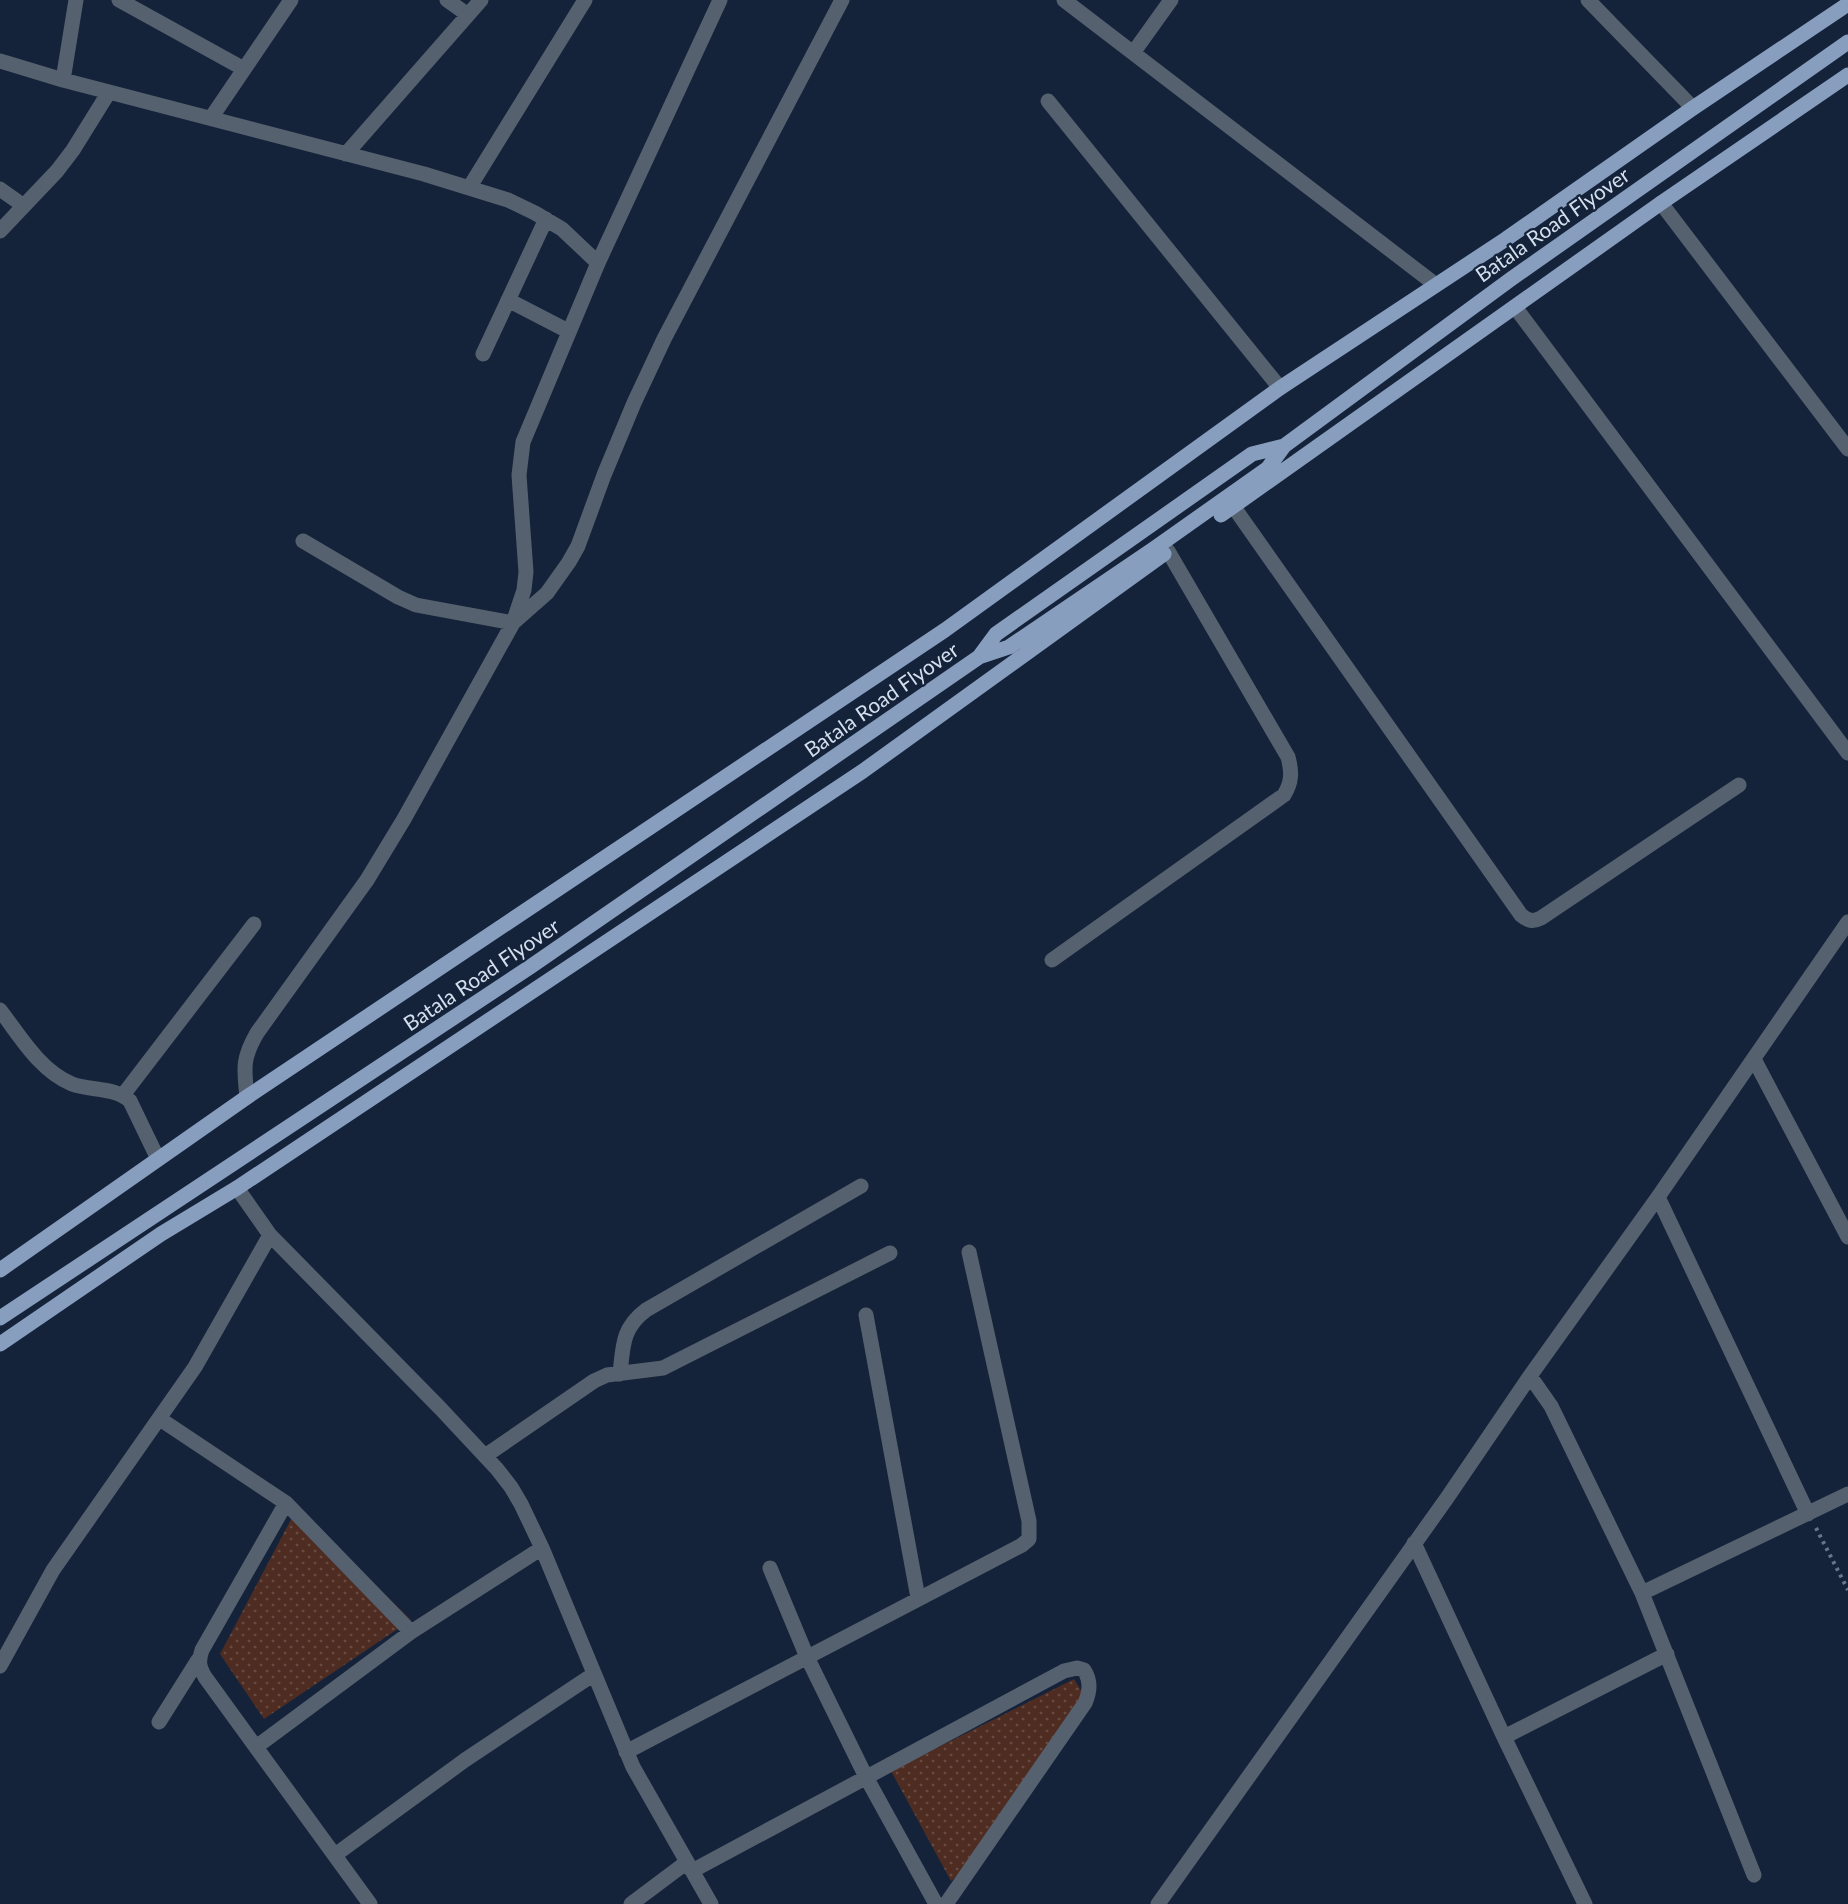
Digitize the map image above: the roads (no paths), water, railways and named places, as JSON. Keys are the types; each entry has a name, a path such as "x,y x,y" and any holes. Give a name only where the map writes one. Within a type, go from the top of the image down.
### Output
{"main road":[{"path":"0,1270 247,1097 945,630 1280,388 1506,238 1848,4"},
{"name":"Batala Road Flyover","path":"0,1318 530,967 979,657 1009,647 1155,548 1268,468 1284,446 1511,279 1848,42"},
{"path":"0,1344 161,1234 237,1188 863,771 1168,551 1661,203 1848,75"},
{"name":"Batala Road Flyover","path":"979,657 996,634 1252,454 1284,446"}],"street":[{"path":"63,80 76,0"},
{"path":"119,0 244,69"},
{"path":"211,118 291,0"},
{"path":"447,0 468,15"},
{"path":"346,154 481,0"},
{"path":"469,188 585,0"},
{"path":"247,1097 245,1059 257,1033 367,880 404,819 513,623 524,590 526,572 519,475 523,442 598,263 720,0"},
{"path":"513,623 547,592 578,546 604,475 664,339 842,0"},
{"path":"1064,0 1436,285"},
{"path":"1133,53 1170,0"},
{"path":"1588,0 1693,108"},
{"path":"0,61 508,200 562,229 598,263"},
{"path":"0,231 57,171 109,92"},
{"path":"1048,101 1280,388"},
{"path":"0,189 24,206"},
{"path":"1661,203 1848,449"},
{"path":"483,354 546,219"},
{"path":"508,300 568,332"},
{"path":"1515,307 1848,753"},
{"path":"1233,506 1521,915 1527,920 1534,921 1540,918 1739,785"},
{"path":"303,541 398,597 416,604 513,623"},
{"path":"1053,960 1284,795 1290,786 1292,777 1288,757 1168,551"},
{"path":"1158,1904 1658,1197 1848,922"},
{"path":"123,1095 254,924"},
{"path":"0,1010 39,1060 60,1077 80,1086 123,1095 134,1107 158,1159"},
{"path":"1754,1059 1848,1237"},
{"path":"620,1374 622,1347 626,1333 635,1318 861,1186"},
{"path":"237,1188 270,1235 440,1408 511,1487 542,1548 626,1752 711,1904"},
{"path":"1658,1197 1809,1514"},
{"path":"0,1666 53,1570 160,1419 214,1336 270,1235"},
{"path":"626,1752 1022,1545 1029,1539 1029,1521 969,1252"},
{"path":"485,1456 594,1381 607,1375 663,1368 890,1253"},
{"path":"866,1314 918,1598"},
{"path":"1530,1376 1551,1406 1642,1593 1754,1875"},
{"path":"160,1419 286,1503 411,1632"},
{"path":"1642,1593 1848,1494"},
{"path":"159,1722 198,1660 286,1503"},
{"path":"1414,1544 1504,1737 1586,1904"},
{"path":"256,1747 411,1632 542,1548"},
{"path":"770,1568 807,1657 866,1778 936,1904"},
{"path":"1504,1737 1667,1654"},
{"path":"198,1660 205,1677 370,1904"},
{"path":"631,1904 690,1866 866,1778 1064,1671 1077,1668 1084,1670 1090,1687 1085,1703 946,1904"},
{"path":"335,1855 465,1760 594,1674"}]}
